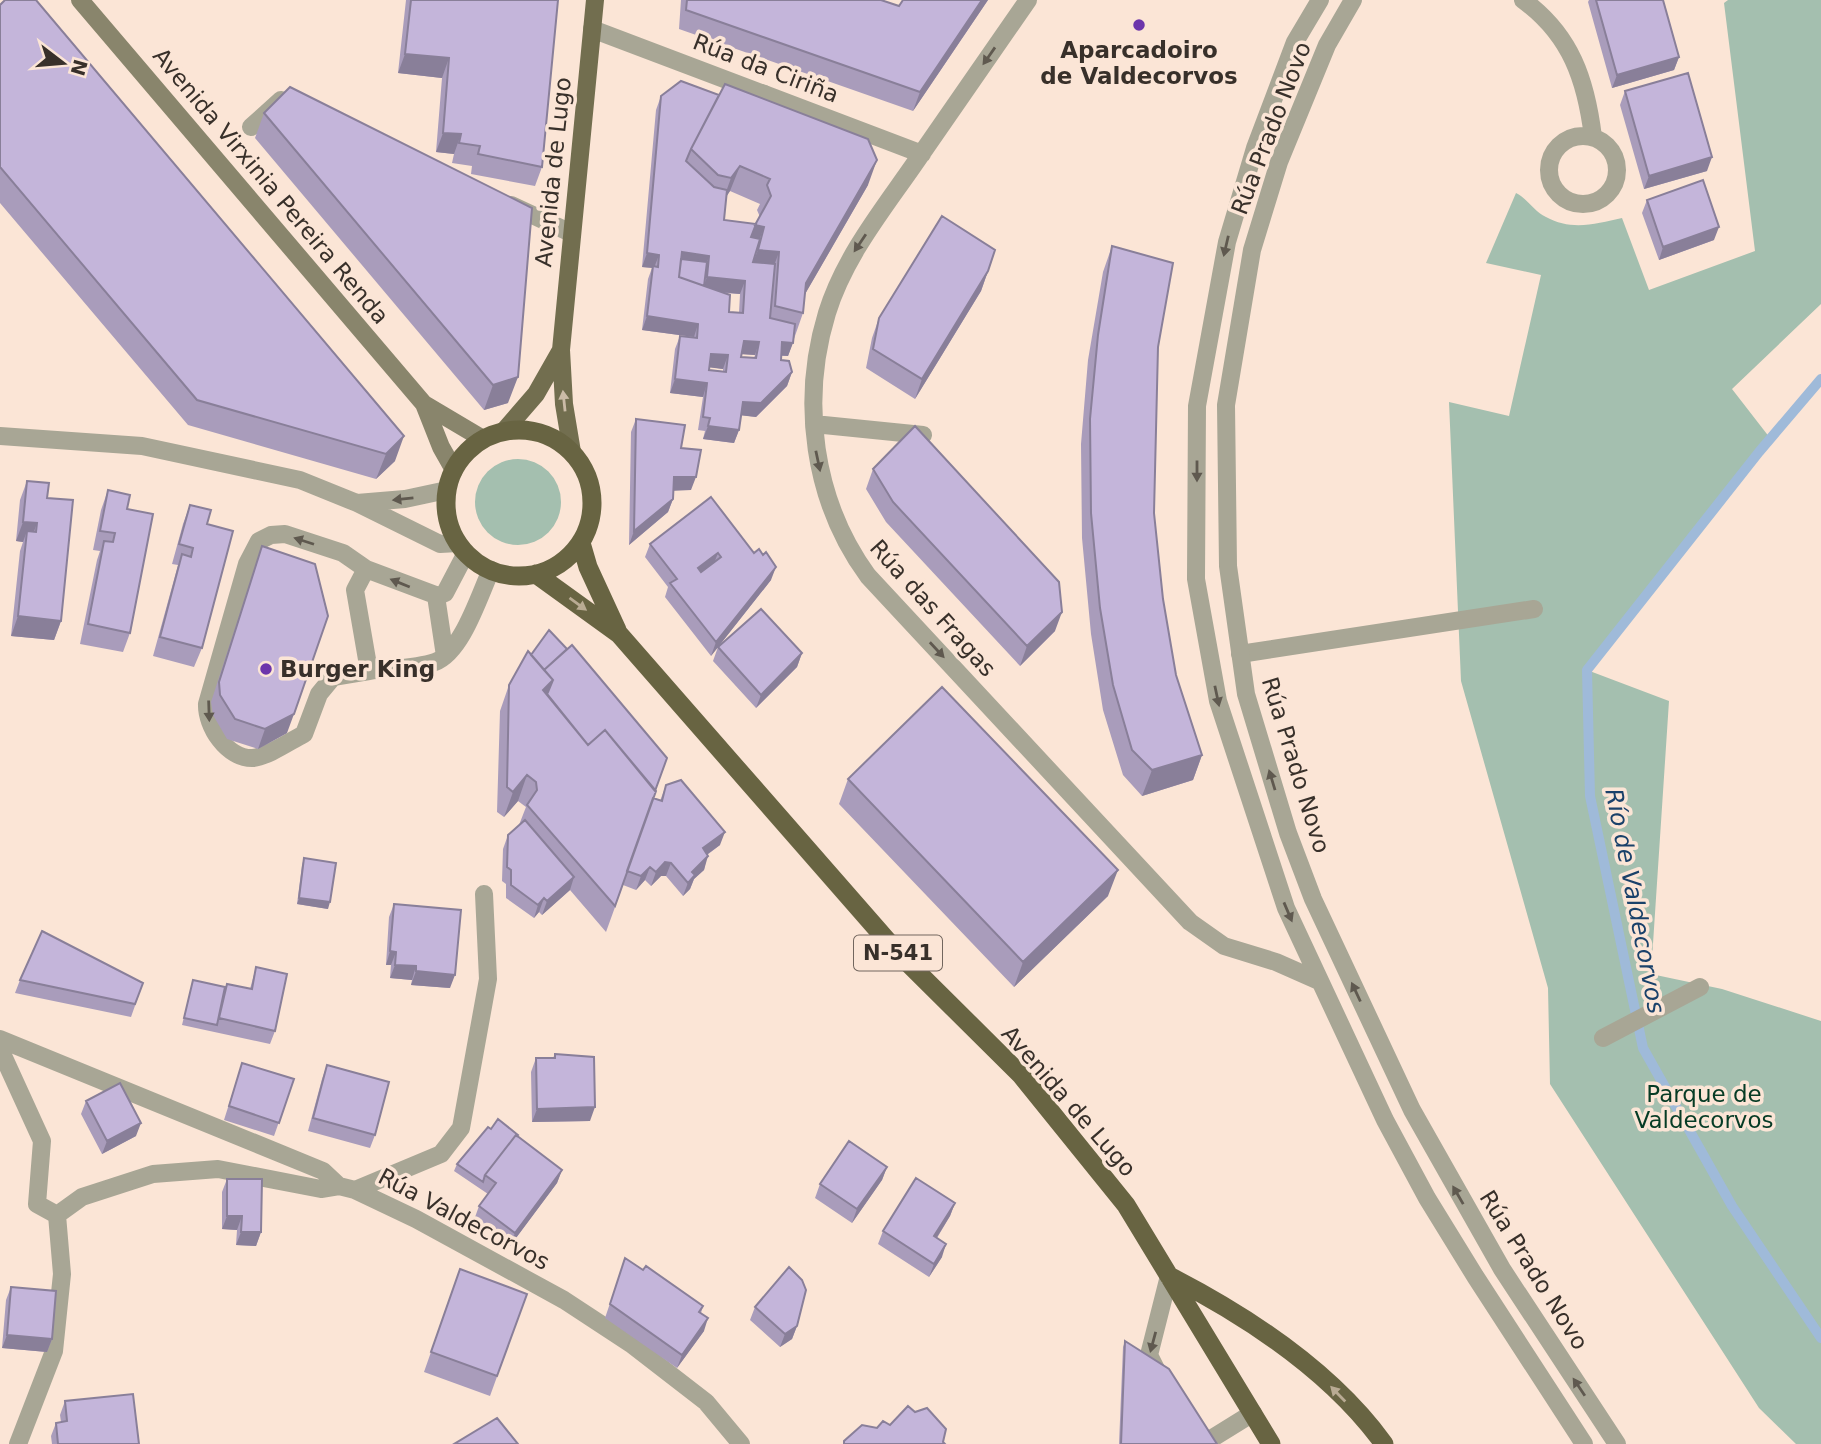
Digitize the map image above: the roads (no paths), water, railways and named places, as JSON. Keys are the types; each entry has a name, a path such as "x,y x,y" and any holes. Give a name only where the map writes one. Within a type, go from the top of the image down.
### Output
{"highway":[{"path":"504,431 543,433 572,452 591,486 593,507 580,543 568,558 536,574 521,576 491,570 462,548 450,525 447,490 454,470 467,453 483,439 504,431"},
{"name":"Avenida de Lugo","path":"580,543 588,567 619,634"},
{"name":"Avenida de Lugo","path":"536,574 619,634 898,953 1021,1075 1126,1205 1271,1444"},
{"path":"1169,1276 1211,1298 1274,1338 1317,1374 1384,1444"}],"main road":[{"name":"Avenida Virxinia Pereira Renda","path":"80,0 424,404 441,447 454,470"},
{"name":"Avenida de Lugo","path":"572,452 564,404 561,350 595,0"},
{"name":"Avenida de Lugo","path":"504,431 536,394 561,350"},
{"name":"Avenida Virxinia Pereira Renda","path":"424,404 483,439"}],"street":[{"name":"Rúa das Fragas","path":"1028,0 854,251 827,311 818,353 814,424 814,441 824,490 849,550 868,576 1189,922 1224,946 1276,962 1319,981"},
{"name":"Rúa Prado Novo","path":"1320,0 1295,41 1255,148 1227,242 1197,406 1196,565 1217,701 1261,842 1286,908 1385,1120 1427,1198 1584,1444"},
{"name":"Rúa Prado Novo","path":"1353,0 1327,45 1279,162 1252,250 1226,405 1228,566 1246,694 1288,833 1313,899 1406,1098 1502,1269 1617,1444"},
{"path":"1522,0 1545,16 1578,68 1589,106 1593,137"},
{"name":"Rúa da Ciriña","path":"592,29 922,153"},
{"path":"251,127 280,100 293,105"},
{"path":"495,198 571,233"},
{"path":"814,424 923,435"},
{"path":"0,436 142,446 300,480 357,503 440,544 462,548 445,593 436,596 366,569 342,553 285,534 271,535 259,541 247,564 207,704 206,716 211,728 228,747 241,755 254,758 304,734 319,694 333,677 434,663 445,656 461,636 491,570"},
{"path":"357,503 415,498 447,490"},
{"path":"366,569 355,590 369,671"},
{"path":"436,596 445,656"},
{"path":"1240,654 1534,608"},
{"path":"0,1039 323,1171 347,1188 441,1154 461,1128 488,979 484,894"},
{"path":"1602,1038 1700,987"},
{"path":"0,1049 42,1142 37,1204 57,1215 62,1274 54,1351 18,1444"},
{"name":"Rúa Valdecorvos","path":"57,1215 82,1197 153,1174 218,1169 321,1189 347,1188 416,1219 564,1300 631,1343 706,1402 741,1444"},
{"path":"1169,1276 1149,1354 1171,1399"},
{"path":"1203,1444 1253,1413"}],"waterway":[{"name":"Río de Valdecorvos","path":"1821,379 1759,452 1587,670 1590,796 1643,1048 1732,1206 1821,1338"}],"place":[{"name":"Aparcadoiro de Valdecorvos","path":"1139,25"},
{"name":"Burger King","path":"266,669"}],"park label":[{"name":"Parque de Valdecorvos","path":"1704,1107"}]}
